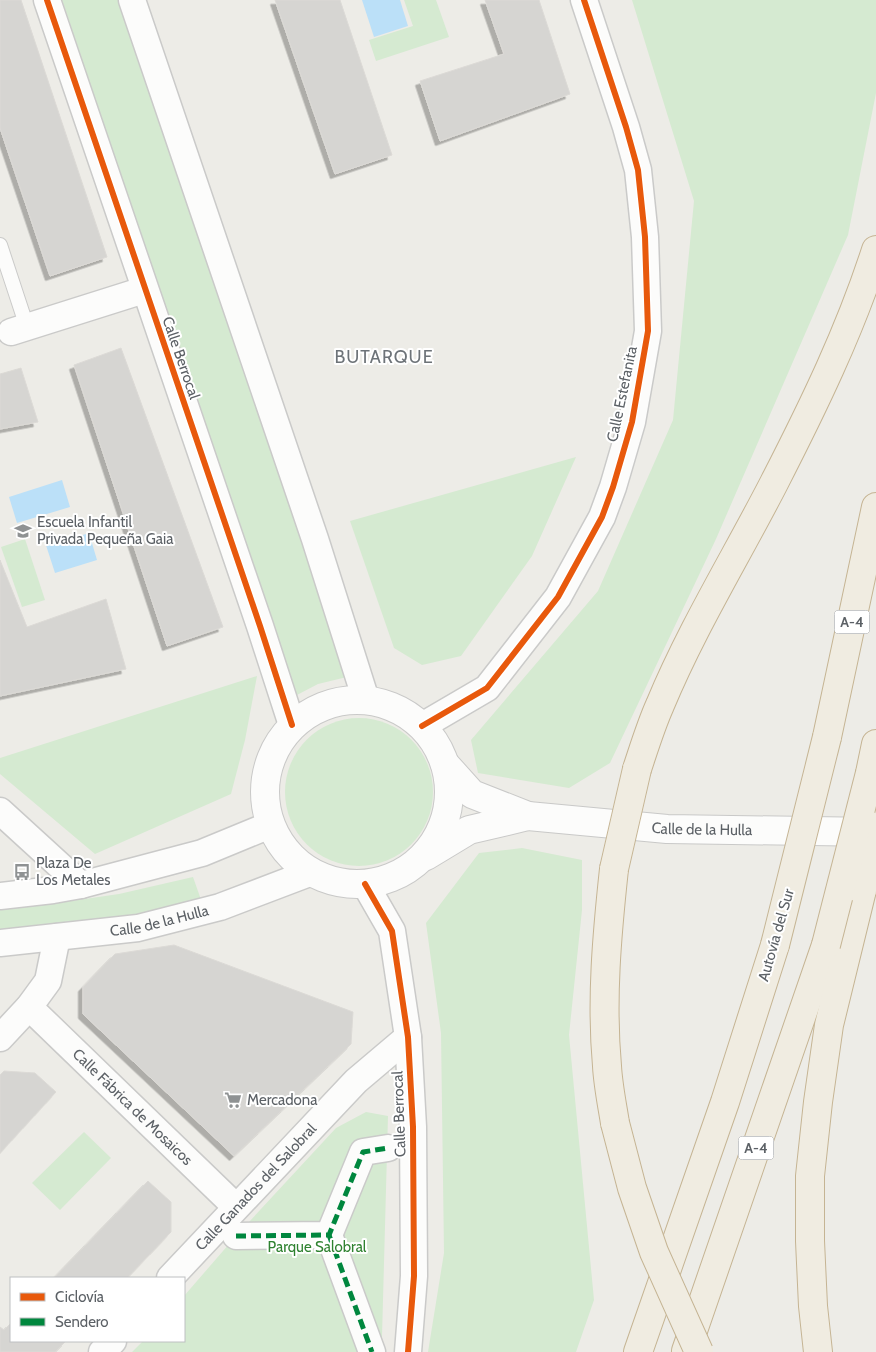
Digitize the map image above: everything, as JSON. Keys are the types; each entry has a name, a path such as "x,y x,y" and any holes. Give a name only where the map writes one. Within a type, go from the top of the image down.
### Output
{"highway":[{"path":"699,1352 654,1252 632,1188 615,1122 607,1067 605,1018 605,956 614,869 637,769 659,706 699,621 774,483 829,374 876,250"},
{"name":"Autovía del Sur","path":"638,1352 725,1102 775,945 827,737 876,507"},
{"name":"A-4","path":"685,1352 835,951 876,744"},
{"path":"818,1352 813,1306 810,1176 829,1025 835,951"}],"street":[{"name":"Calle Berrocal","path":"47,0 292,725"},
{"path":"132,0 308,521 366,700"},
{"name":"Calle Estefanita","path":"422,726 487,688 558,598 602,517 632,422 648,331 645,237 638,170 626,127 584,0"},
{"path":"19,329 144,290"},
{"path":"418,861 435,840 446,816 449,790 445,764 436,744 422,726 396,708 366,700 326,704 292,725 271,754 264,790 270,825 280,844 294,860 328,880 365,884 393,876 418,861 469,830 528,816"},
{"path":"445,764 472,794 528,816"},
{"path":"0,811 81,885"},
{"name":"Calle de la Hulla","path":"528,816 667,829 876,832"},
{"path":"0,896 81,885 202,852 270,825"},
{"name":"Calle de la Hulla","path":"0,944 138,928 220,907 312,872"},
{"name":"Calle Berrocal","path":"365,884 392,931 408,1037 414,1127 414,1276 408,1352"},
{"path":"0,1038 29,1007 48,981 57,937"},
{"name":"Calle Fábrica de Mosaicos","path":"29,1007 236,1207"},
{"name":"Calle Ganados del Salobral","path":"171,1277 356,1081 408,1037"},
{"path":"372,1352 330,1236 363,1152 388,1148"},
{"path":"236,1236 330,1236"},
{"path":"102,1352 112,1342"}],"lane":[{"path":"0,245 19,329"}],"green space":[{"path":"62,0 119,0 347,677 318,684 295,696"},
{"path":"404,0 436,0 449,37 376,61 369,40 413,26"},
{"path":"632,0 876,0 876,93 848,235 716,539 610,763 569,788 478,773 471,740 598,591 673,420 694,201"},
{"path":"576,457 532,556 461,656 422,665 394,648 350,521"},
{"path":"25,539 45,600 22,607 1,547"},
{"path":"257,676 245,740 231,794 95,854 0,774 0,758"},
{"path":"359,718 387,723 412,739 428,764 433,792 428,820 412,845 387,861 359,866 331,861 306,845 290,820 285,792 290,764 306,739 331,723"},
{"path":"522,848 582,860 582,910 569,1035 594,1300 576,1352 428,1352 444,1253 441,1033 426,923 479,853"},
{"path":"193,877 205,911 0,933 0,908 43,905 119,894"},
{"name":"Parque Salobral","path":"366,1112 388,1116 382,1337 379,1352 132,1352 142,1342 185,1342 185,1295 236,1236 336,1128"},
{"path":"84,1132 111,1158 60,1210 32,1183"}],"water":[{"path":"362,0 400,0 408,26 374,37"},
{"path":"62,480 70,507 17,523 9,497"},
{"path":"51,533 55,544 89,533 97,560 55,573 43,536"}],"building":[{"path":"0,0 21,0 107,257 50,276 0,128"},
{"path":"275,0 340,0 392,155 335,174"},
{"path":"485,0 539,0 570,94 440,141 420,81 504,54"},
{"path":"121,348 223,627 167,646 74,365"},
{"path":"21,368 38,422 0,429 0,374"},
{"path":"0,560 27,627 106,599 126,669 0,696"},
{"name":"Mercadona","path":"174,945 353,1012 351,1044 234,1156 83,1014 83,987 115,954"},
{"path":"4,1071 35,1073 56,1092 0,1153 0,1075"},
{"path":"148,1181 171,1202 171,1232 128,1277 55,1277"},
{"path":"10,1324 10,1342 65,1342 55,1352 0,1352 0,1327 4,1330"}],"marked path":[{"path":"236,1236 329,1235 363,1152 388,1148"},
{"path":"329,1235 372,1352"}],"cycle path":[{"path":"47,0 292,725"},
{"path":"422,726 487,688 558,597 602,517 632,422 648,331 645,237 638,170 626,127 584,0"},
{"path":"365,884 392,931 408,1037 413,1127 414,1276 408,1352"}],"place":[{"name":"Escuela Infantil Privada Pequeña Gaia","path":"23,531"},
{"name":"Plaza De Los Metales","path":"22,872"},
{"name":"Mercadona","path":"233,1100"}],"district":[{"name":"BUTARQUE","path":"384,357"}]}
